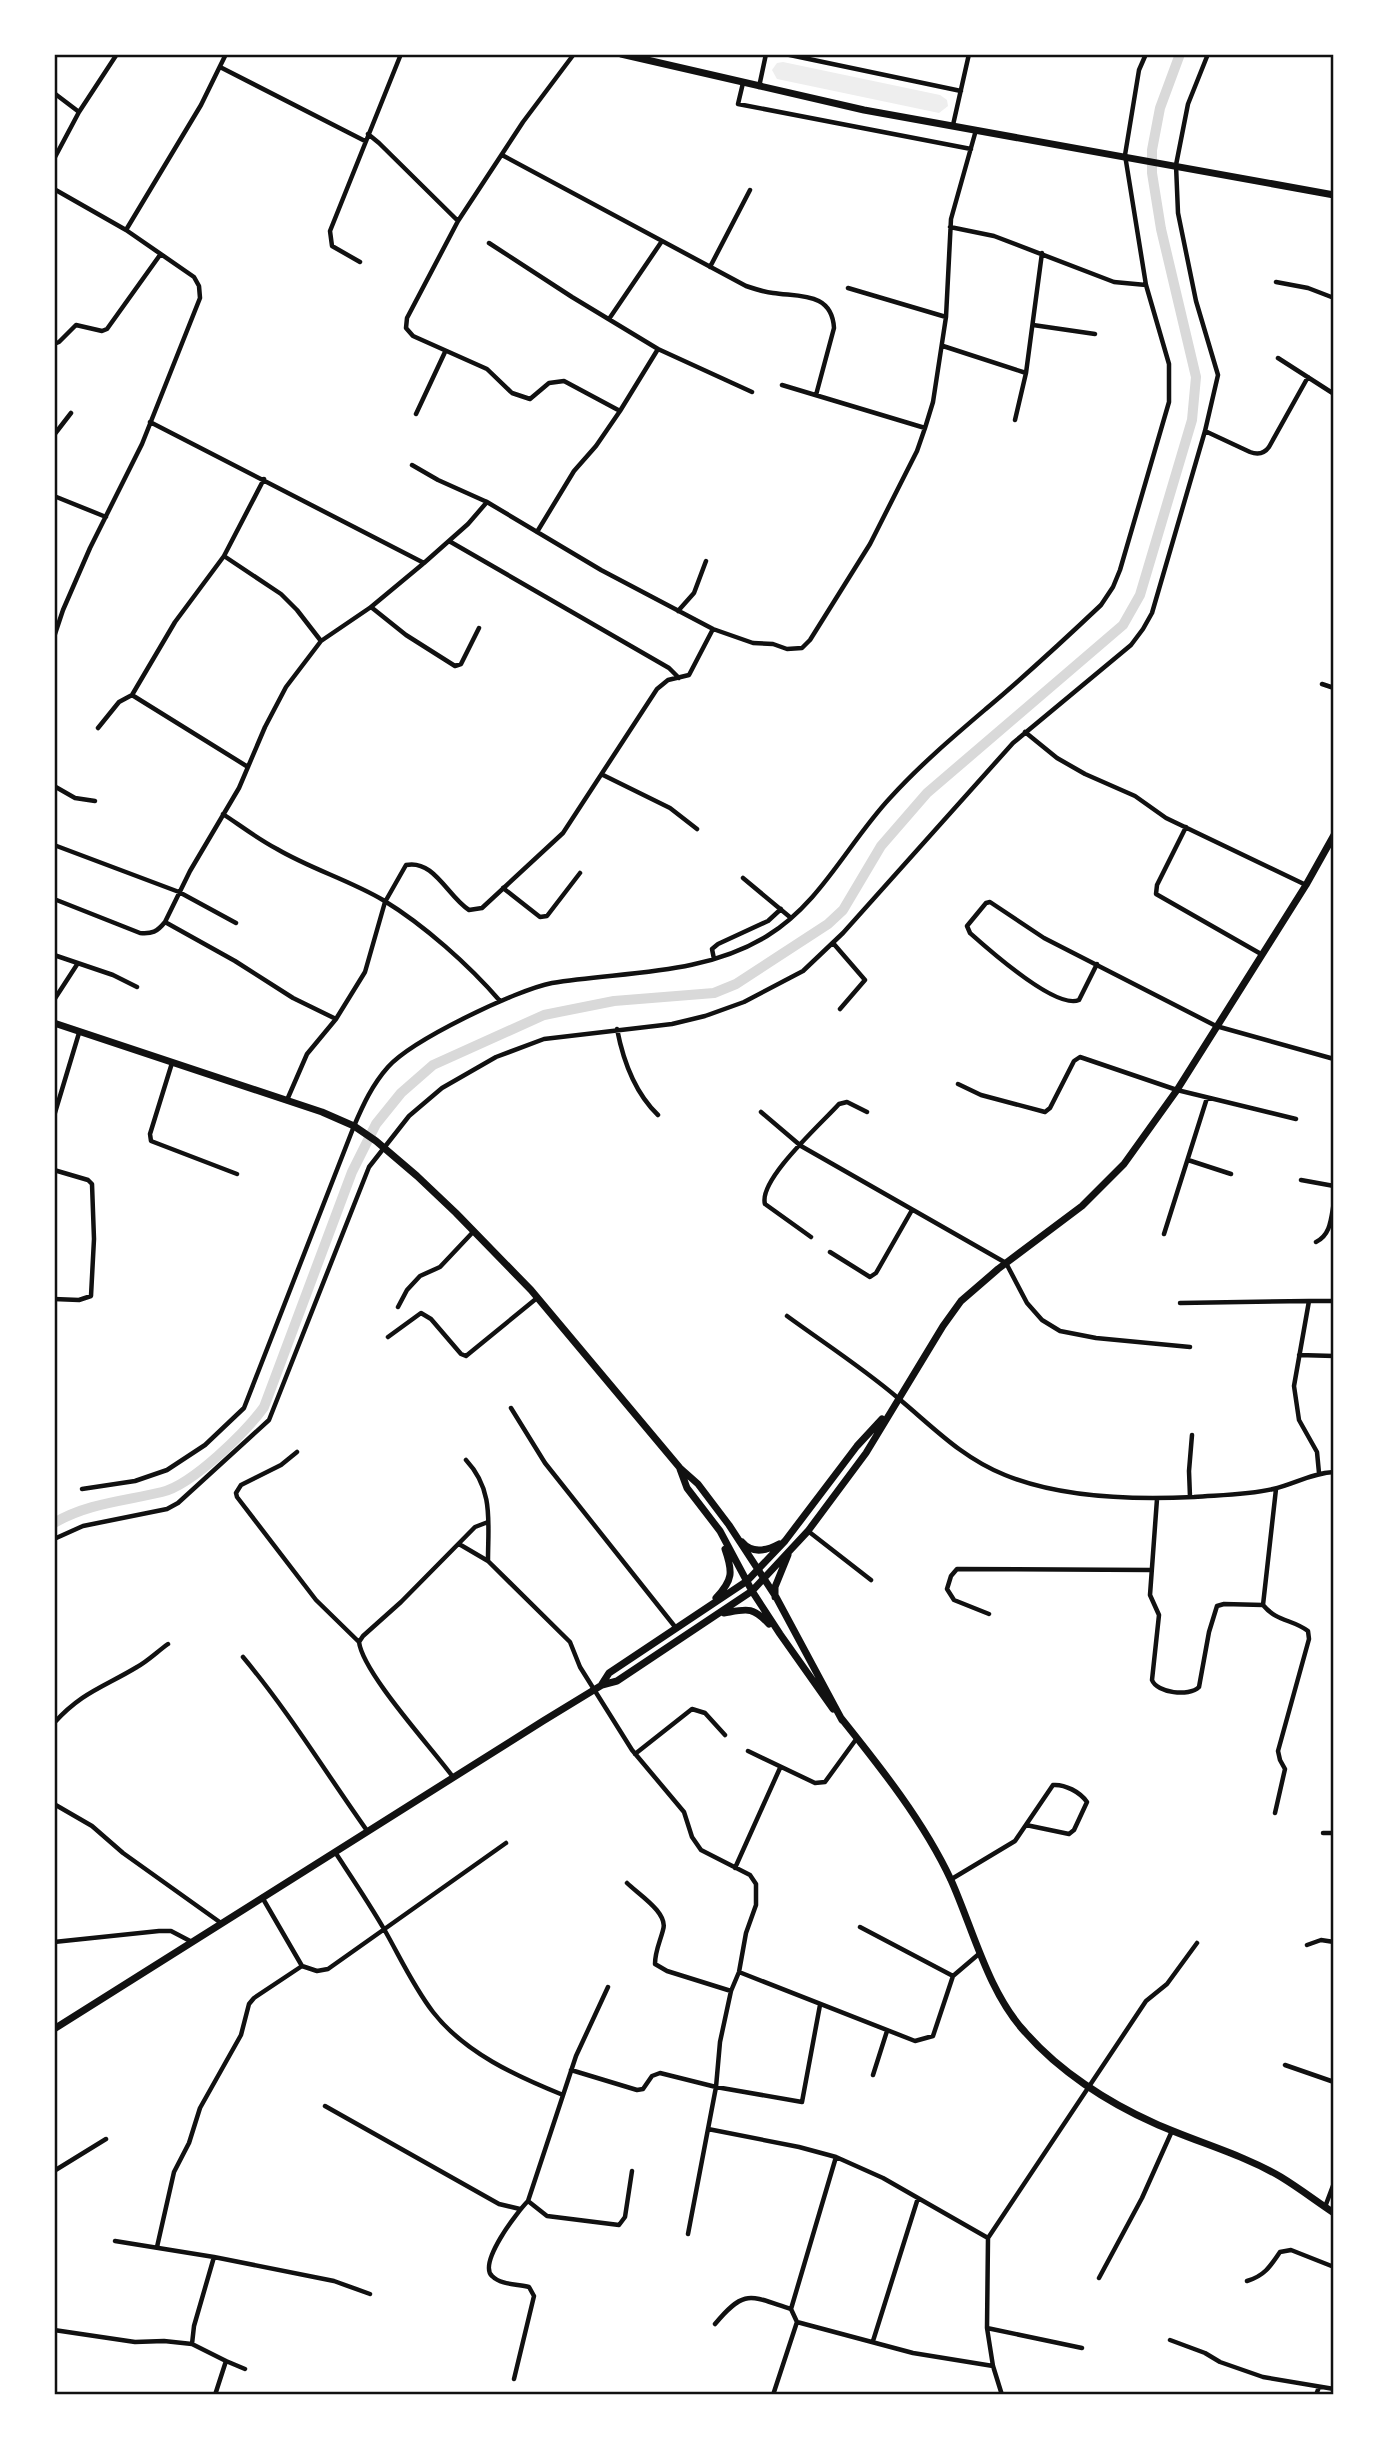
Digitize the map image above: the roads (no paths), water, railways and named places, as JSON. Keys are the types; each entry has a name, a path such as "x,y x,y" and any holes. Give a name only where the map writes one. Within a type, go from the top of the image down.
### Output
{"main road":[{"path":"621,54 864,110 1125,155 1334,195"},
{"path":"54,2029 602,1685 617,1681 752,1591 808,1531 866,1453 891,1409 961,1301 974,1288 1082,1206 1105,1185 1136,1148 1177,1090 1306,885 1334,835"},
{"path":"54,1023 322,1112 376,1140 417,1175 537,1298 680,1468 698,1484 746,1546 757,1550 768,1549 785,1541"},
{"path":"602,1685 609,1673 747,1581 785,1541 857,1446 891,1409"},
{"path":"680,1468 687,1488 720,1531 752,1591 780,1634 818,1690 913,1815 950,1880 1001,1997 1023,2030 1060,2066 1124,2108 1281,2177 1334,2213"},
{"path":"729,1525 776,1597 842,1720"},
{"path":"709,1607 730,1579 731,1567 720,1531"},
{"path":"776,1597 775,1587 781,1568 793,1545"},
{"path":"720,1614 748,1609 758,1613 780,1634"}],"street":[{"path":"54,159 79,112 117,54"},
{"path":"126,230 201,105 226,54"},
{"path":"360,262 337,251 332,246 329,235 401,54"},
{"path":"574,54 523,122 458,221 406,322 408,332 413,336 487,369 512,393 522,398 530,399 549,383 564,381 620,411"},
{"path":"660,64 662,54"},
{"path":"759,87 766,54"},
{"path":"785,54 961,91"},
{"path":"953,125 969,54"},
{"path":"82,1489 135,1481 167,1471 205,1444 244,1408 368,1095 390,1065 424,1040 524,990 549,984 666,971 714,959 766,937 791,918 834,871 887,800 918,768 1101,606 1113,587 1169,402 1169,364 1146,285 1125,155 1139,70 1146,54"},
{"path":"54,1539 83,1526 167,1509 178,1503 269,1420 369,1167 409,1116 442,1088 496,1057 544,1039 705,1016 744,1002 803,971 832,943 1025,732 1130,645 1143,629 1152,613 1163,576 1205,431 1218,375 1196,301 1178,213 1176,165 1188,104 1208,54"},
{"path":"220,67 365,141"},
{"path":"743,83 738,104 971,149"},
{"path":"54,93 79,112"},
{"path":"412,465 487,502 713,629 753,643 802,648 810,640 870,544 925,428 933,402 943,345 950,227 976,129"},
{"path":"368,134 458,221"},
{"path":"502,155 746,286 772,293 816,299 829,310 834,328 816,395"},
{"path":"54,190 126,230 194,277 199,286 200,298 142,444 63,610 54,637"},
{"path":"710,267 750,190"},
{"path":"950,227 993,236 1114,282 1146,285"},
{"path":"609,319 662,241"},
{"path":"489,243 657,349 752,392"},
{"path":"1016,420 1026,373 1042,253"},
{"path":"54,344 76,325 102,331 107,329 160,255"},
{"path":"1276,282 1308,288 1334,298"},
{"path":"848,288 946,317"},
{"path":"1033,326 1095,334"},
{"path":"943,345 1026,373"},
{"path":"537,532 574,471 596,446 620,411 657,349"},
{"path":"416,414 445,352"},
{"path":"1278,358 1334,394"},
{"path":"1205,431 1250,452 1264,452 1308,377"},
{"path":"782,385 925,428"},
{"path":"54,435 71,413"},
{"path":"149,422 424,563"},
{"path":"98,728 119,702 132,695 175,622 224,556 264,480"},
{"path":"54,496 106,517"},
{"path":"54,900 140,933 152,934 165,922 178,892 248,767 286,687 321,641 371,607 424,563 487,502"},
{"path":"449,541 669,668 679,679"},
{"path":"224,556 281,594 321,641"},
{"path":"678,611 694,593 706,561"},
{"path":"371,607 406,635 454,666 461,664 479,628"},
{"path":"287,1100 307,1054 336,1019 365,972 385,902 406,865 413,863 428,869 469,910 482,908 563,833 657,689 668,680 689,675 713,629"},
{"path":"1322,684 1334,688"},
{"path":"132,695 248,767"},
{"path":"1025,732 1058,758 1085,774 1135,796 1166,818 1306,885"},
{"path":"603,775 670,808 697,829"},
{"path":"54,786 75,798 95,801"},
{"path":"223,814 278,850 361,888 385,902 460,961 485,983 500,1001"},
{"path":"1186,827 1157,885 1156,894 1261,954"},
{"path":"54,845 178,892 236,923"},
{"path":"503,888 543,917 547,916 580,873"},
{"path":"743,878 791,918"},
{"path":"1097,964 1079,1000 1071,1002 1038,987 1015,972 970,933 968,922 990,902 1044,938 1097,964 1216,1026 1334,1059"},
{"path":"714,959 712,949 718,944 768,920 781,909"},
{"path":"165,922 235,961 293,998 336,1019"},
{"path":"832,943 864,980 840,1009"},
{"path":"54,955 78,962 137,987"},
{"path":"54,1000 78,962"},
{"path":"617,1029 626,1065 650,1107 658,1115"},
{"path":"54,1116 79,1033"},
{"path":"958,1084 981,1095 1045,1111 1050,1108 1074,1061 1080,1057 1177,1090 1296,1119"},
{"path":"172,1062 150,1134 151,1141 237,1174"},
{"path":"1164,1234 1207,1098"},
{"path":"811,1237 765,1204 763,1198 778,1170 842,1103 854,1104 867,1112"},
{"path":"761,1112 801,1146 1006,1263 1027,1303 1042,1320 1060,1331 1096,1338 1191,1347"},
{"path":"1188,1160 1231,1174"},
{"path":"54,1170 92,1184 94,1239 90,1296 79,1300 54,1299"},
{"path":"1301,1180 1334,1186"},
{"path":"1316,1242 1324,1239 1329,1228 1334,1202"},
{"path":"830,1252 870,1277 876,1273 912,1210"},
{"path":"398,1307 407,1290 420,1276 440,1267 473,1232"},
{"path":"388,1337 421,1313 431,1319 461,1354 466,1356 537,1298"},
{"path":"1309,1301 1294,1387 1299,1420 1317,1452 1320,1473"},
{"path":"1180,1303 1334,1301"},
{"path":"787,1316 898,1398 970,1458 1004,1475 1028,1483 1059,1490 1157,1499 1250,1493 1276,1489 1320,1473 1334,1472"},
{"path":"1299,1355 1334,1356"},
{"path":"511,1408 545,1463 676,1628"},
{"path":"1190,1497 1192,1435"},
{"path":"297,1452 281,1465 241,1485 237,1497 316,1600 359,1642 360,1651 381,1685 453,1778"},
{"path":"466,1460 483,1483 489,1510 488,1561"},
{"path":"1275,1813 1286,1769 1278,1751 1309,1639 1308,1632 1301,1626 1272,1616 1263,1605 1276,1489"},
{"path":"1157,1499 1150,1595 1159,1615 1153,1685 1159,1689 1194,1692 1199,1687 1209,1632 1217,1606 1263,1605"},
{"path":"359,1642 475,1527 488,1522"},
{"path":"808,1531 871,1580"},
{"path":"459,1544 488,1561 570,1642 580,1667 635,1755 684,1812 692,1837 701,1850 750,1875 756,1885 756,1905 746,1933 739,1972 731,1990 720,2042 716,2087 688,2234"},
{"path":"989,1614 954,1600 947,1589 951,1576 957,1569 1151,1570"},
{"path":"54,1723 81,1698 137,1667 168,1644"},
{"path":"243,1657 291,1720 369,1832"},
{"path":"635,1755 691,1709 705,1713 725,1735"},
{"path":"748,1751 815,1783 825,1782 857,1738"},
{"path":"735,1868 780,1768"},
{"path":"950,1880 1015,1841 1053,1785 1060,1784 1087,1802 1074,1830 1069,1834 1026,1825"},
{"path":"54,1804 92,1826 123,1853 221,1923"},
{"path":"1323,1833 1334,1833"},
{"path":"262,1897 302,1966 317,1971 328,1969 506,1843"},
{"path":"335,1852 434,2014 454,2033 515,2076 563,2095"},
{"path":"626,1883 662,1916 665,1926 655,1953 655,1964 667,1971 731,1990"},
{"path":"860,1927 953,1976"},
{"path":"54,1942 159,1931 171,1931 192,1942"},
{"path":"1307,1945 1321,1940 1334,1942"},
{"path":"1002,2395 993,2366 987,2328 988,2238 1146,2001 1167,1984 1197,1943"},
{"path":"739,1972 915,2041 933,2036 953,1976 980,1953"},
{"path":"157,2247 174,2172 189,2143 200,2108 241,2035 249,2004 302,1966"},
{"path":"514,2379 534,2297 528,2287 494,2278 488,2272 488,2263 520,2209 528,2201 571,2070 608,1987"},
{"path":"571,2070 640,2090 657,2073 716,2087 802,2102 820,2005"},
{"path":"873,2075 887,2031"},
{"path":"1285,2065 1334,2082"},
{"path":"325,2106 499,2204 520,2209"},
{"path":"708,2129 836,2157 883,2178 988,2238"},
{"path":"1099,2278 1142,2198 1172,2130"},
{"path":"54,2171 106,2139"},
{"path":"773,2395 797,2322 791,2309 836,2157"},
{"path":"528,2201 547,2216 619,2225 625,2217 632,2171"},
{"path":"1325,2207 1334,2183"},
{"path":"873,2341 918,2198"},
{"path":"115,2241 334,2281 370,2294"},
{"path":"1247,2281 1260,2277 1280,2252 1284,2251 1291,2250 1334,2267"},
{"path":"192,2344 194,2326 214,2257"},
{"path":"715,2324 733,2304 752,2297 791,2309"},
{"path":"797,2322 913,2353 993,2366"},
{"path":"987,2328 1082,2348"},
{"path":"54,2330 135,2342 192,2344 245,2369"},
{"path":"1170,2340 1263,2377 1334,2389"},
{"path":"215,2395 226,2361"},
{"path":"1316,2395 1320,2387"}],"waterway":[{"path":"54,1523 93,1507 174,1487 203,1469 256,1418 264,1407 352,1172 376,1124 401,1093 433,1065 544,1015 614,1001 714,993 736,984 828,924 843,910 881,846 927,793 1123,625 1140,595 1192,420 1196,377 1161,229 1152,173 1152,150 1160,108 1180,54"}]}
